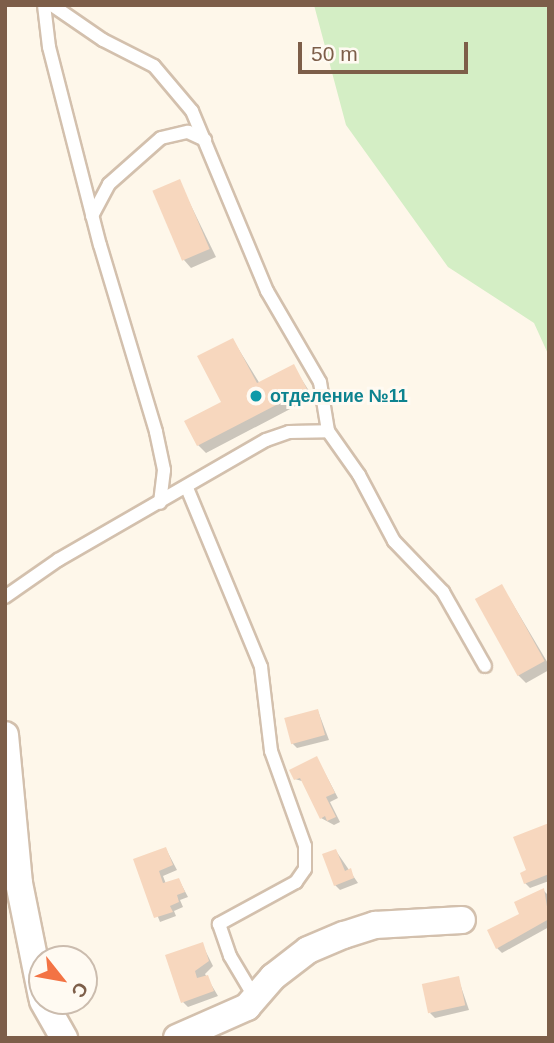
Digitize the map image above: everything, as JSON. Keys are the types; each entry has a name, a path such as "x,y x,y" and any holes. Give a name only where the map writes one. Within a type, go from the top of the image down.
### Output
{"street":[{"path":"5,735 19,883 31,945"},
{"path":"177,1038 227,1019 255,998 308,950 375,925 462,919"},
{"path":"51,1015 64,1038"}],"lane":[{"path":"44,5 49,47 92,216 156,432 164,470 160,503"},
{"path":"52,5 103,40 154,66 192,111 267,291 320,383 328,431 359,475 394,541 443,592 485,666"},
{"path":"92,216 109,184 161,138 188,132 205,140"},
{"path":"5,597 58,560 267,440 289,432 328,431"},
{"path":"187,488 261,667 271,751 305,846 305,869 296,882 219,924 230,956 255,998"}],"green space":[{"path":"314,5 549,5 549,356 534,323 448,267 346,125"}],"building":[{"path":"180,179 210,249 182,261 152,191"},
{"name":"отделение №11","path":"233,338 257,383 294,364 307,389 197,446 184,421 221,402 197,356"},
{"path":"502,584 545,661 518,676 475,599"},
{"path":"318,709 325,735 291,744 284,718"},
{"path":"317,756 335,793 326,797 336,817 327,821 325,816 320,819 300,778 294,780 289,770"},
{"path":"549,823 549,874 524,884 520,873 526,870 513,837"},
{"path":"166,847 173,865 159,871 163,883 179,878 185,892 177,895 179,902 170,906 173,912 154,918 133,859"},
{"path":"336,849 345,871 351,868 354,878 334,886 322,854"},
{"path":"544,888 549,919 496,949 487,930 519,914 514,902"},
{"path":"203,942 209,961 195,971 197,978 208,975 214,991 181,1003 165,955"},
{"path":"459,976 465,1005 428,1013 422,984"}],"place":[{"name":"отделение №11","path":"256,396"}]}
